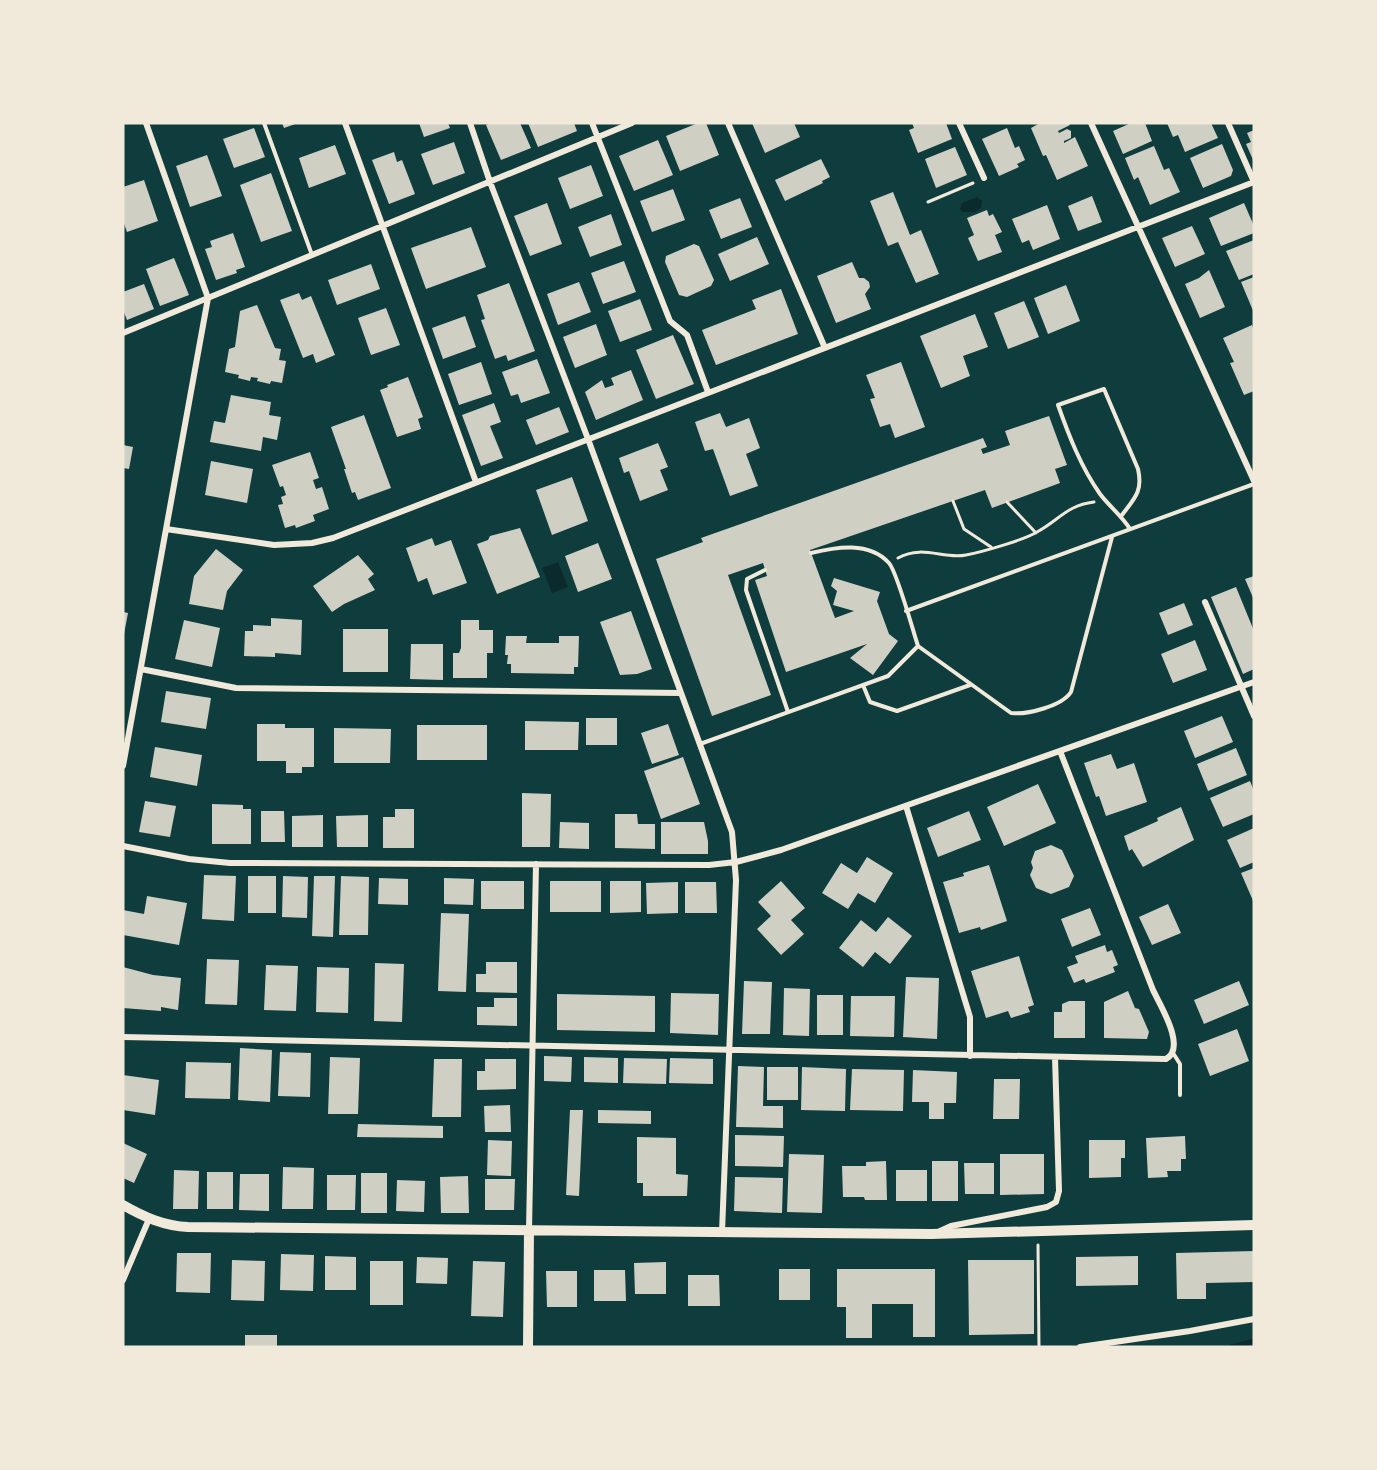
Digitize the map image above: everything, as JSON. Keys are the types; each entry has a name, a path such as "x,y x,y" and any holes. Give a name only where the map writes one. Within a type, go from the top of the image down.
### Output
{"street":[{"path":"123,766 208,298 146,123"},
{"path":"345,123 476,482"},
{"path":"470,123 732,832 736,862 722,1233"},
{"path":"592,123 670,321 687,335 708,392"},
{"path":"123,333 632,123"},
{"path":"728,123 825,348"},
{"path":"959,123 984,178"},
{"path":"1091,123 1254,482"},
{"path":"166,529 274,545 312,543 333,537 1254,182 1228,123"},
{"path":"1205,602 1254,716"},
{"path":"141,669 236,688 681,693"},
{"path":"123,846 189,860 230,863 709,865 736,862 781,850 1254,682"},
{"path":"123,1037 1162,1059 1173,1053 1171,1028 1153,990 1060,751"},
{"path":"906,806 970,1017 970,1056"},
{"path":"528,1347 536,864"},
{"path":"931,1234 951,1226 1047,1207 1056,1202 1058,1198 1055,1057"},
{"path":"123,1204 149,1219 188,1227 931,1234 1254,1225"},
{"path":"989,1233 989,1225 993,1218"},
{"path":"123,1280 149,1219"},
{"path":"1080,1347 1254,1319"}],"lane":[{"path":"264,123 312,255"},
{"path":"1122,515 1138,493 1141,483 1138,469 1104,389 1058,405 1070,439 1085,470 1107,502 1122,515 1130,529"},
{"path":"906,611 1254,482"},
{"path":"811,553 838,547 856,548 871,552 891,565 918,646 1011,713 1022,714 1066,699 1071,692 1112,536"},
{"path":"765,570 747,579 746,590 788,712"},
{"path":"700,744 888,676 918,646"},
{"path":"863,685 870,702 897,711 971,685"},
{"path":"1173,1053 1179,1064 1180,1095"}],"path":[{"path":"928,202 984,178"},
{"path":"953,501 964,529 991,547"},
{"path":"1007,502 1036,533"},
{"path":"891,565 905,554 915,552 964,556 1036,533 1064,512 1085,503 1107,502"},
{"path":"1038,1245 1038,1347"}],"water":[{"path":"977,197 982,201 981,208 975,212 962,212 960,209 962,203"},
{"path":"558,562 568,587 552,593 542,568"}],"building":[{"path":"282,123 298,123 284,128"},
{"path":"419,123 448,123 450,128 424,137"},
{"path":"520,123 531,148 501,160 486,125"},
{"path":"528,123 574,123 577,131 538,147"},
{"path":"698,123 706,123 719,155 680,171 666,136"},
{"path":"752,123 794,123 800,137 765,153"},
{"path":"912,123 946,123 952,139 918,153 909,130 914,128"},
{"path":"1040,123 1069,123 1070,125 1058,131 1059,133 1067,129 1071,131 1071,138 1064,143 1075,137 1088,166 1057,180 1031,128"},
{"path":"1131,123 1145,123 1152,141 1123,154 1113,131"},
{"path":"1167,123 1211,123 1218,138 1185,152 1178,135 1173,137"},
{"path":"254,128 265,157 234,168 223,139"},
{"path":"1007,128 1015,148 1019,146 1025,160 1017,164 1019,167 999,176 982,139"},
{"path":"1254,130 1254,162 1246,144 1251,142 1247,133"},
{"path":"658,140 673,175 634,191 619,156"},
{"path":"454,142 465,173 433,185 421,154"},
{"path":"1222,144 1233,170 1231,176 1203,188 1190,158"},
{"path":"335,145 346,174 309,188 299,158"},
{"path":"1154,146 1164,170 1169,168 1180,192 1150,205 1138,177 1134,180 1125,158"},
{"path":"955,147 967,175 936,188 925,159"},
{"path":"394,152 397,162 402,160 415,194 389,204 372,160"},
{"path":"207,155 222,196 190,207 176,166"},
{"path":"821,159 830,177 822,181 823,183 785,201 775,180"},
{"path":"591,165 603,196 570,209 558,178"},
{"path":"271,173 292,231 261,242 240,185"},
{"path":"144,180 158,221 127,232 123,221 123,187"},
{"path":"673,189 685,220 652,232 640,201"},
{"path":"893,192 910,235 921,230 939,274 916,283 898,242 888,246 870,201"},
{"path":"1092,196 1102,222 1078,231 1068,206"},
{"path":"740,198 752,227 721,239 709,210"},
{"path":"547,203 562,244 530,256 514,216"},
{"path":"1244,203 1254,226 1254,233 1221,246 1209,218"},
{"path":"1047,205 1060,239 1033,250 1029,240 1022,243 1012,219"},
{"path":"987,210 989,216 993,214 1002,232 995,235 1002,252 978,261 968,238 974,235 967,218"},
{"path":"611,214 622,245 590,257 578,227"},
{"path":"1192,226 1205,254 1175,267 1162,238"},
{"path":"471,227 486,267 426,289 411,248"},
{"path":"233,233 245,267 236,270 237,273 216,280 205,249 212,247 210,241"},
{"path":"757,237 769,264 730,281 718,254"},
{"path":"1254,240 1254,274 1239,280 1226,251"},
{"path":"694,244 699,246 714,280 711,286 687,297 679,295 665,262 666,256"},
{"path":"174,258 189,295 160,306 146,269"},
{"path":"624,261 636,292 603,304 591,273"},
{"path":"852,262 859,278 864,278 869,282 870,287 865,294 871,309 836,323 817,276"},
{"path":"371,264 380,289 337,305 328,280"},
{"path":"1209,270 1225,307 1200,318 1185,284 1199,278"},
{"path":"1254,277 1254,313 1241,282"},
{"path":"579,282 591,312 558,325 547,294"},
{"path":"509,283 535,351 508,361 506,355 495,359 481,320 485,319 477,295"},
{"path":"144,284 154,309 127,320 123,310 123,292"},
{"path":"1066,285 1080,321 1048,334 1034,298"},
{"path":"781,289 798,334 716,365 702,330 756,309 752,300"},
{"path":"299,293 302,300 311,296 335,355 316,363 313,354 303,358 280,300"},
{"path":"640,299 652,330 620,342 608,311"},
{"path":"1024,301 1039,337 1008,349 994,313"},
{"path":"257,305 275,348 281,349 279,360 286,361 282,383 271,381 270,384 251,377 250,381 238,378 239,375 225,372 229,349 235,347 240,311"},
{"path":"386,308 400,345 371,355 358,318"},
{"path":"975,314 988,347 963,356 970,376 941,388 920,336"},
{"path":"465,316 476,347 443,359 432,328"},
{"path":"596,324 607,355 575,368 563,337"},
{"path":"1252,325 1254,331 1254,391 1244,395 1230,363 1234,362 1223,338"},
{"path":"673,335 694,384 656,399 636,350"},
{"path":"537,359 550,393 521,403 518,394 511,396 502,372"},
{"path":"481,362 492,394 459,405 448,374"},
{"path":"901,362 925,427 895,438 890,424 880,427 870,399 875,398 866,375"},
{"path":"631,370 643,400 596,420 585,392 602,380 605,388 614,385 611,378"},
{"path":"408,377 423,417 418,419 421,429 397,437 380,390"},
{"path":"231,395 271,402 269,415 281,417 277,440 263,437 261,451 210,442 214,421 225,423"},
{"path":"494,403 501,422 490,426 503,458 481,466 462,415"},
{"path":"559,407 569,432 536,445 526,420"},
{"path":"720,413 726,427 749,418 760,448 746,454 758,486 730,496 713,449 705,451 695,422"},
{"path":"364,415 391,488 358,500 355,492 352,493 331,427"},
{"path":"1049,416 1067,465 1055,469 1060,483 992,508 985,490 810,550 835,618 854,611 833,605 837,591 831,586 834,578 880,592 877,601 889,634 898,641 873,675 850,658 867,644 786,672 755,580 767,576 763,563 728,575 771,695 712,716 656,559 703,542 701,538 983,438 987,447 981,449 983,454 1010,445 1005,431"},
{"path":"658,443 668,467 660,470 668,490 640,501 629,471 624,473 619,458"},
{"path":"123,445 133,447 129,469 123,468"},
{"path":"310,452 319,478 313,480 316,489 322,487 329,509 313,515 315,521 296,528 295,525 285,528 278,505 283,504 281,497 286,495 283,486 280,487 272,465"},
{"path":"211,461 253,469 247,503 205,495"},
{"path":"572,477 588,521 552,535 536,490"},
{"path":"520,528 540,577 497,594 477,544 488,540 490,536"},
{"path":"432,538 435,546 451,540 467,583 433,595 427,578 418,582 406,548"},
{"path":"598,543 612,579 578,592 565,556"},
{"path":"216,549 243,570 227,591 223,610 189,604 194,576"},
{"path":"358,555 374,574 368,579 375,590 332,612 313,586"},
{"path":"1254,576 1254,600 1245,579"},
{"path":"1236,587 1254,631 1254,669 1243,674 1211,597"},
{"path":"1184,603 1193,625 1168,635 1159,613"},
{"path":"631,611 652,669 637,674 620,675 600,622"},
{"path":"123,612 128,613 124,634 123,634"},
{"path":"271,618 302,620 301,655 275,653 275,657 244,656 245,631 253,631 253,625 271,626"},
{"path":"184,620 220,628 212,667 175,659"},
{"path":"461,620 479,620 479,630 493,630 493,653 487,653 487,678 453,678 453,653 459,653 461,648"},
{"path":"343,629 388,629 388,672 343,672"},
{"path":"506,636 527,636 526,643 559,643 559,636 579,636 578,667 574,667 574,674 511,673 511,664 507,664 508,655 505,655"},
{"path":"1195,640 1207,670 1173,683 1161,654"},
{"path":"411,644 443,644 443,680 410,679"},
{"path":"166,691 211,698 206,729 161,722"},
{"path":"1222,716 1233,742 1195,758 1184,731"},
{"path":"586,718 617,718 617,745 586,745"},
{"path":"525,721 579,722 578,750 525,750"},
{"path":"257,724 285,724 285,728 314,728 314,767 302,767 302,773 286,773 286,761 257,761"},
{"path":"668,724 679,755 652,764 641,733"},
{"path":"417,725 487,725 487,760 417,760"},
{"path":"334,728 391,729 390,763 334,763"},
{"path":"155,747 202,755 197,786 150,777"},
{"path":"1236,748 1247,775 1208,791 1197,764"},
{"path":"1111,754 1117,769 1134,763 1147,802 1106,816 1099,796 1096,797 1084,763"},
{"path":"683,757 700,804 661,819 644,771"},
{"path":"1250,781 1254,791 1254,814 1223,827 1210,798"},
{"path":"1038,784 1056,823 1004,846 987,807"},
{"path":"522,793 551,794 550,847 522,847"},
{"path":"145,801 176,806 170,837 139,832"},
{"path":"212,804 243,805 243,809 251,809 251,844 212,844"},
{"path":"1181,807 1194,840 1143,867 1132,849 1129,851 1124,836 1158,821 1157,818"},
{"path":"395,809 414,809 414,848 383,848 383,817 395,817"},
{"path":"261,811 284,811 285,842 261,842"},
{"path":"969,811 981,840 938,857 927,828"},
{"path":"615,814 637,814 638,824 655,824 655,849 615,848"},
{"path":"323,815 323,847 292,847 292,816"},
{"path":"368,815 368,847 337,847 336,816"},
{"path":"560,822 589,823 589,849 559,848"},
{"path":"661,822 704,822 708,854 661,854"},
{"path":"1254,828 1254,862 1240,868 1227,840"},
{"path":"1051,845 1062,850 1074,876 1069,887 1051,894 1036,888 1030,875 1035,851"},
{"path":"867,857 893,873 875,903 858,893 848,909 822,893 841,863 857,873"},
{"path":"989,865 1007,921 981,930 980,927 959,933 943,882"},
{"path":"1254,868 1254,903 1241,873"},
{"path":"204,875 236,876 234,921 202,919"},
{"path":"248,876 276,876 276,913 248,913"},
{"path":"283,876 308,877 307,918 282,917"},
{"path":"314,876 335,876 333,937 312,936"},
{"path":"341,876 369,877 368,935 339,935"},
{"path":"379,878 408,879 408,905 378,904"},
{"path":"444,878 474,879 473,905 444,904"},
{"path":"481,881 524,881 524,909 481,909"},
{"path":"550,881 601,881 601,912 550,912"},
{"path":"610,881 641,881 641,912 610,913"},
{"path":"781,881 805,908 791,920 804,934 781,955 757,929 771,916 758,902"},
{"path":"678,882 678,913 647,914 646,883"},
{"path":"685,882 716,882 717,913 685,913"},
{"path":"147,896 187,903 179,945 123,935 123,910 144,914"},
{"path":"1168,904 1181,933 1152,945 1139,917"},
{"path":"1090,908 1101,935 1072,947 1061,919"},
{"path":"441,913 469,914 466,992 438,991"},
{"path":"888,917 912,936 890,964 875,952 863,967 839,948 861,920 876,932"},
{"path":"1105,945 1107,952 1112,950 1118,965 1113,967 1115,972 1086,983 1084,979 1074,983 1067,967 1078,963 1075,956"},
{"path":"1019,956 1034,1005 1028,1007 1030,1012 1011,1018 1008,1011 986,1018 971,971"},
{"path":"207,959 239,960 237,1005 205,1004"},
{"path":"486,962 517,962 517,993 476,992 476,974 486,974"},
{"path":"375,963 404,964 402,1022 374,1021"},
{"path":"266,965 298,966 296,1011 264,1010"},
{"path":"123,967 153,975 181,978 178,1010 161,1007 161,1011 123,1008"},
{"path":"317,967 349,968 348,1013 316,1012"},
{"path":"906,977 939,978 937,1039 903,1037"},
{"path":"744,981 772,982 770,1034 742,1034"},
{"path":"1239,981 1249,1005 1204,1024 1194,1000"},
{"path":"784,988 810,989 809,1036 783,1035"},
{"path":"1128,991 1149,1032 1147,1039 1104,1038 1104,1002"},
{"path":"671,993 719,994 718,1035 670,1033"},
{"path":"557,994 655,996 655,1032 557,1030"},
{"path":"817,995 843,995 843,1035 817,1035"},
{"path":"851,996 895,996 894,1037 850,1036"},
{"path":"494,998 517,998 517,1026 477,1025 477,1007 494,1007"},
{"path":"1069,1001 1085,1001 1085,1038 1054,1038 1054,1012 1062,1012 1062,1004"},
{"path":"1237,1029 1249,1061 1210,1076 1198,1044"},
{"path":"240,1048 272,1050 270,1102 238,1100"},
{"path":"280,1052 311,1053 310,1097 278,1096"},
{"path":"544,1056 572,1057 571,1082 544,1081"},
{"path":"330,1057 360,1058 358,1114 328,1114"},
{"path":"584,1057 618,1058 618,1083 584,1082"},
{"path":"624,1058 667,1059 666,1084 623,1083"},
{"path":"670,1058 713,1059 713,1084 669,1083"},
{"path":"434,1059 462,1059 461,1117 432,1117"},
{"path":"485,1059 516,1059 516,1089 477,1090 477,1071 485,1071"},
{"path":"186,1062 231,1063 230,1099 185,1098"},
{"path":"738,1066 764,1067 763,1106 783,1106 783,1128 736,1127"},
{"path":"767,1067 798,1067 798,1100 767,1100"},
{"path":"802,1067 846,1069 845,1111 801,1110"},
{"path":"852,1069 904,1070 903,1111 850,1110"},
{"path":"913,1070 957,1072 956,1103 944,1103 944,1119 929,1119 929,1102 912,1102"},
{"path":"123,1075 159,1080 155,1115 123,1110"},
{"path":"994,1079 1020,1079 1019,1119 993,1119"},
{"path":"510,1105 511,1132 485,1132 484,1106"},
{"path":"570,1110 583,1110 579,1196 566,1195"},
{"path":"598,1110 651,1111 651,1124 598,1123"},
{"path":"358,1124 443,1126 443,1138 357,1137"},
{"path":"735,1135 784,1136 783,1167 735,1166"},
{"path":"1185,1136 1186,1159 1181,1159 1181,1171 1167,1171 1168,1177 1148,1178 1146,1138"},
{"path":"637,1137 676,1138 676,1174 688,1175 687,1196 643,1196 643,1183 637,1183"},
{"path":"488,1140 512,1141 511,1176 487,1175"},
{"path":"1089,1140 1125,1140 1125,1158 1121,1158 1121,1177 1089,1178"},
{"path":"123,1143 147,1154 134,1183 123,1178"},
{"path":"789,1154 824,1155 822,1213 787,1212"},
{"path":"1000,1154 1044,1154 1044,1194 1000,1195"},
{"path":"886,1161 887,1200 843,1197 842,1166 866,1166 866,1162"},
{"path":"932,1161 958,1161 958,1201 932,1201"},
{"path":"964,1163 994,1163 994,1194 965,1194"},
{"path":"283,1167 314,1168 313,1209 282,1209"},
{"path":"174,1170 199,1171 198,1209 173,1209"},
{"path":"896,1170 927,1170 927,1201 896,1201"},
{"path":"207,1172 233,1172 233,1209 207,1209"},
{"path":"361,1173 387,1173 387,1213 361,1213"},
{"path":"240,1174 269,1174 269,1211 239,1210"},
{"path":"327,1175 356,1175 355,1210 327,1210"},
{"path":"468,1176 469,1213 441,1213 440,1177"},
{"path":"735,1177 783,1178 782,1213 734,1211"},
{"path":"485,1179 515,1179 514,1210 485,1210"},
{"path":"397,1180 425,1181 424,1212 396,1211"},
{"path":"1254,1251 1254,1282 1206,1283 1206,1299 1177,1299 1176,1253"},
{"path":"177,1253 211,1253 210,1293 176,1292"},
{"path":"281,1254 314,1255 313,1291 280,1290"},
{"path":"325,1256 356,1257 356,1290 325,1290"},
{"path":"1138,1256 1138,1285 1076,1286 1076,1257"},
{"path":"417,1257 448,1258 447,1284 416,1283"},
{"path":"232,1260 265,1261 264,1301 231,1300"},
{"path":"968,1260 1034,1260 1034,1334 969,1335"},
{"path":"370,1261 403,1261 403,1305 370,1305"},
{"path":"473,1261 505,1262 503,1317 471,1316"},
{"path":"666,1262 666,1294 635,1294 634,1263"},
{"path":"779,1269 810,1269 810,1300 779,1300"},
{"path":"837,1269 935,1269 935,1337 913,1337 913,1304 872,1304 872,1338 846,1338 846,1307 837,1307"},
{"path":"594,1270 625,1270 626,1301 594,1301"},
{"path":"546,1271 577,1271 577,1307 547,1307"},
{"path":"688,1275 719,1275 720,1306 688,1306"},
{"path":"245,1335 277,1335 277,1347 245,1347"}],"waterway":[{"path":"1231,1347 1254,1341"}]}
